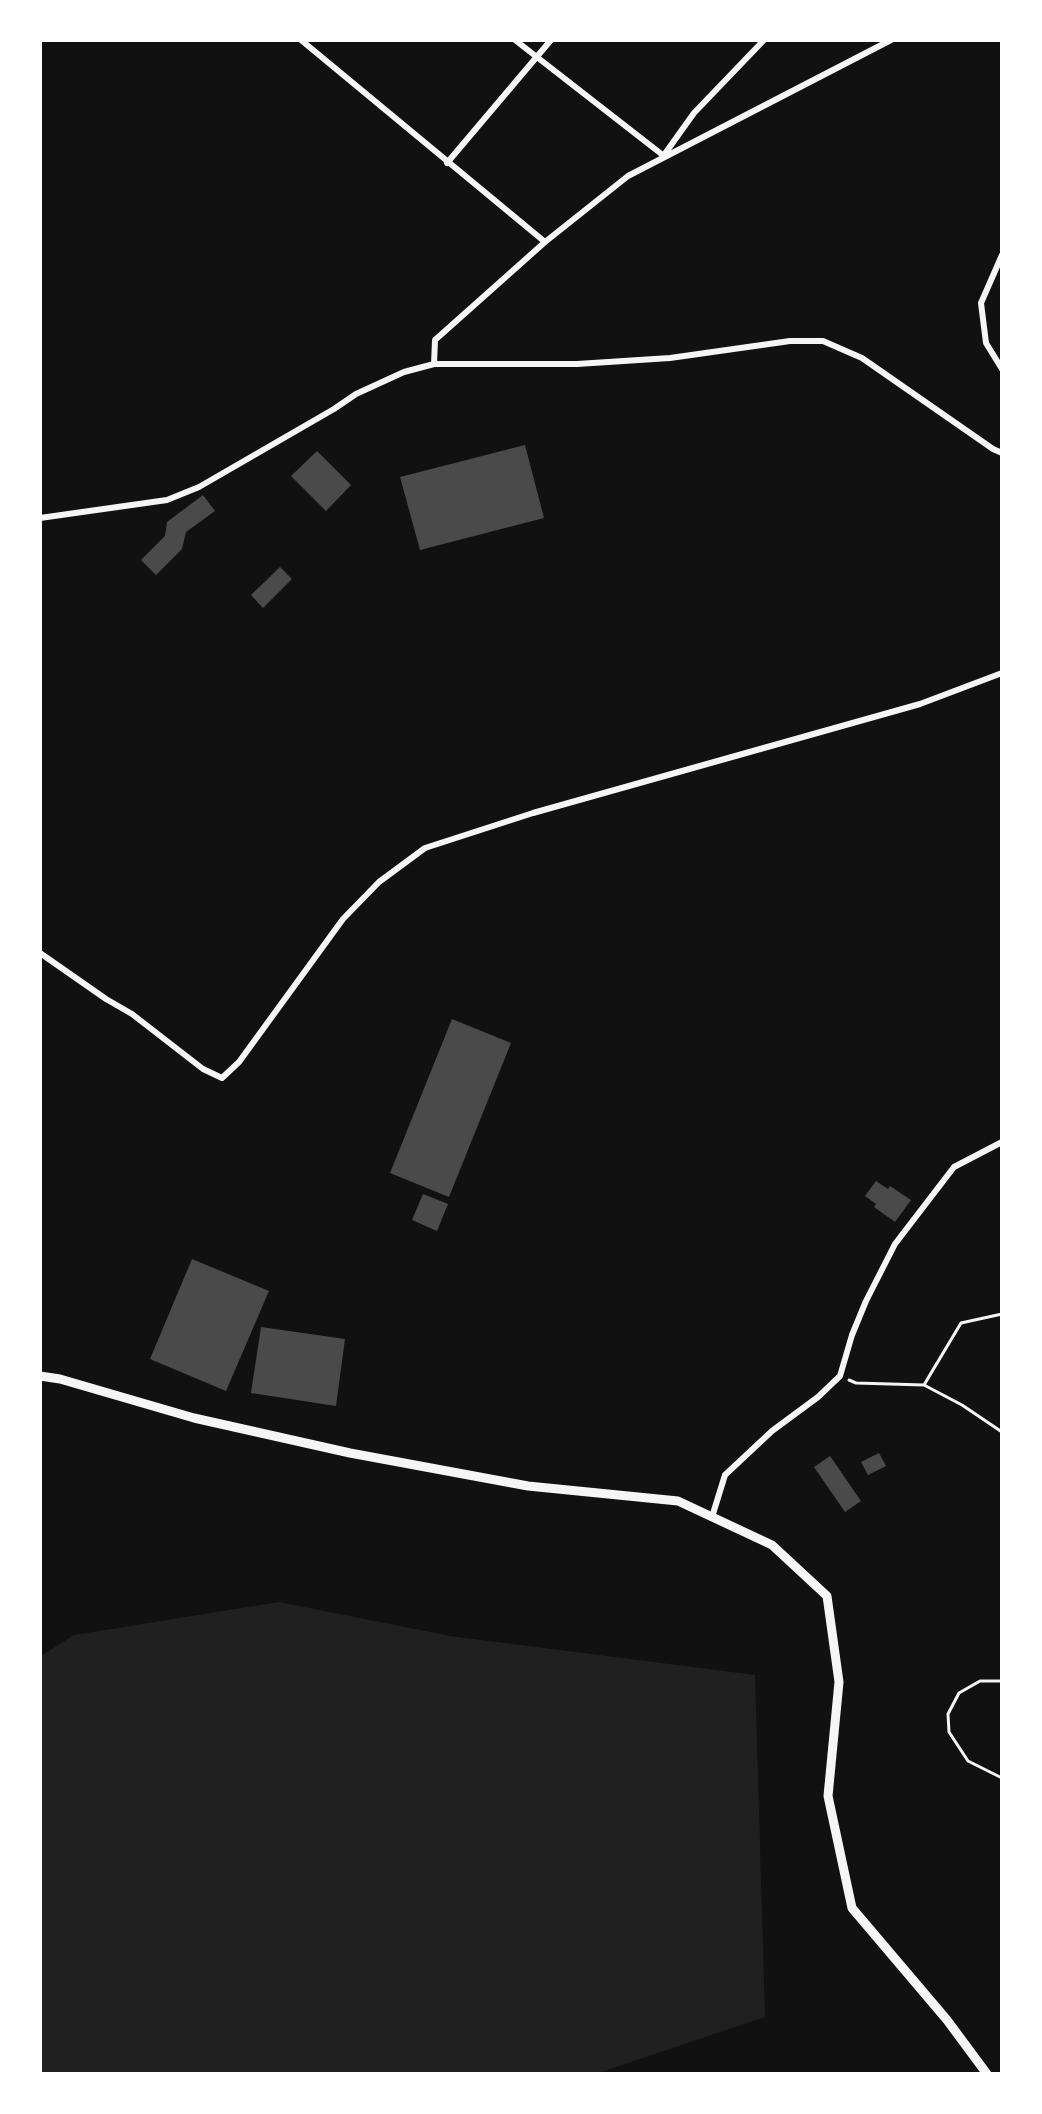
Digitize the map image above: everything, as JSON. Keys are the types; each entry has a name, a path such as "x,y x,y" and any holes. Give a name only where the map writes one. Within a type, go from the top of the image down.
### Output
{"street":[{"path":"301,40 545,242"},
{"path":"515,40 664,156"},
{"path":"447,163 551,40"},
{"path":"664,156 694,113 764,40"},
{"path":"434,364 435,340 545,242 628,176 891,40"},
{"path":"1002,255 981,303 986,343 1002,369"},
{"path":"40,518 167,500 199,486 334,410 356,394 404,372 434,364 577,364 670,358 790,341 823,341 862,358 1002,453"},
{"path":"40,953 106,999 132,1014 204,1070 222,1077 239,1062 343,920 379,882 425,848 544,810 920,704 1002,673"},
{"path":"712,1517 725,1475 772,1431 818,1397 840,1376 852,1335 866,1301 895,1244 954,1167 1002,1142"},
{"path":"40,1376 60,1379 194,1418 350,1453 528,1486 678,1501 771,1545 827,1596 838,1682 828,1796 852,1908 947,2020 987,2073"}],"path":[{"path":"924,1385 961,1323 1002,1314"},
{"path":"924,1385 937,1363"},
{"path":"840,1376 856,1383 924,1385 962,1405 1002,1432"},
{"path":"1002,1681 980,1681 959,1693 948,1714 949,1732 968,1761 1002,1778"}],"shaded area":[{"path":"279,1602 450,1636 755,1675 765,2017 598,2073 41,2073 41,1656 74,1635"}],"building":[{"path":"525,445 544,518 420,550 400,477"},
{"path":"317,451 351,485 326,511 291,476"},
{"path":"203,495 215,511 186,532 182,549 156,575 141,560 165,536 167,522"},
{"path":"280,567 292,579 263,608 251,595"},
{"path":"452,1019 511,1043 449,1197 390,1173"},
{"path":"876,1181 888,1189 890,1186 911,1200 895,1222 874,1207 876,1204 865,1196"},
{"path":"423,1194 448,1204 437,1231 412,1220"},
{"path":"192,1259 269,1291 226,1391 150,1359"},
{"path":"261,1327 345,1339 336,1406 251,1393"},
{"path":"879,1453 886,1466 868,1475 861,1462"},
{"path":"830,1456 861,1501 845,1512 814,1467"}]}
